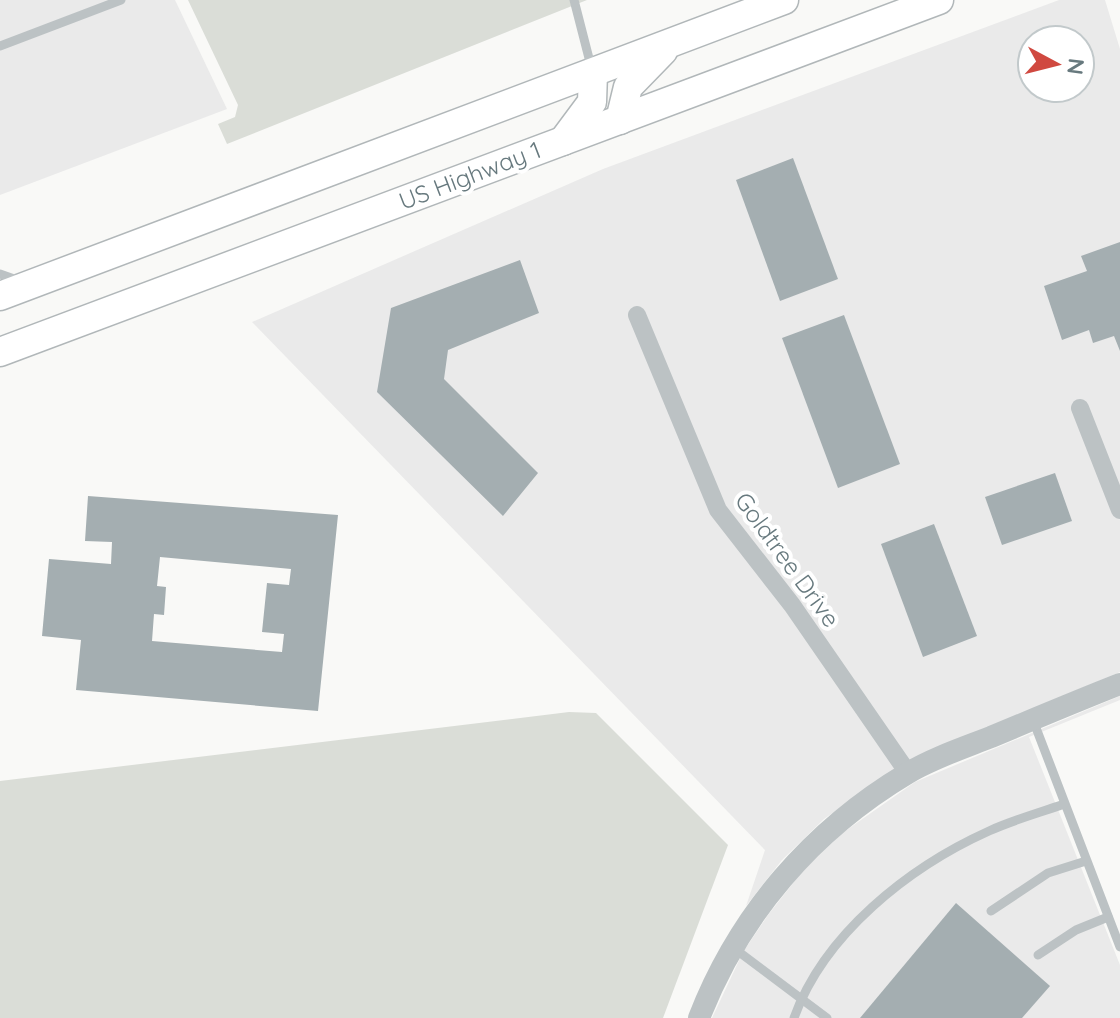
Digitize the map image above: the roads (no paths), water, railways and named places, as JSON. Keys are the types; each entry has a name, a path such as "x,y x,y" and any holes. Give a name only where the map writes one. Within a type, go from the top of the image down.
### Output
{"main road":[{"path":"0,296 784,0"},
{"name":"US Highway 1","path":"0,352 939,0"},
{"path":"620,120 628,87 672,42"},
{"path":"562,142 592,102 595,90 593,73"}],"street":[{"name":"Goldtree Drive","path":"637,315 718,510 792,605 908,773"},
{"path":"1080,408 1120,510"},
{"path":"699,1018 732,947 792,866 832,826 908,773 1120,684"}],"lane":[{"path":"0,46 98,5 121,0"},
{"path":"573,1 593,73"},
{"path":"0,274 32,283"},
{"path":"1033,720 1120,947"},
{"path":"794,1018 801,999 855,924 923,867 990,831 1064,804"},
{"path":"991,911 1048,873 1086,861"},
{"path":"1038,955 1076,930 1108,917"},
{"path":"732,947 827,1018"}]}
